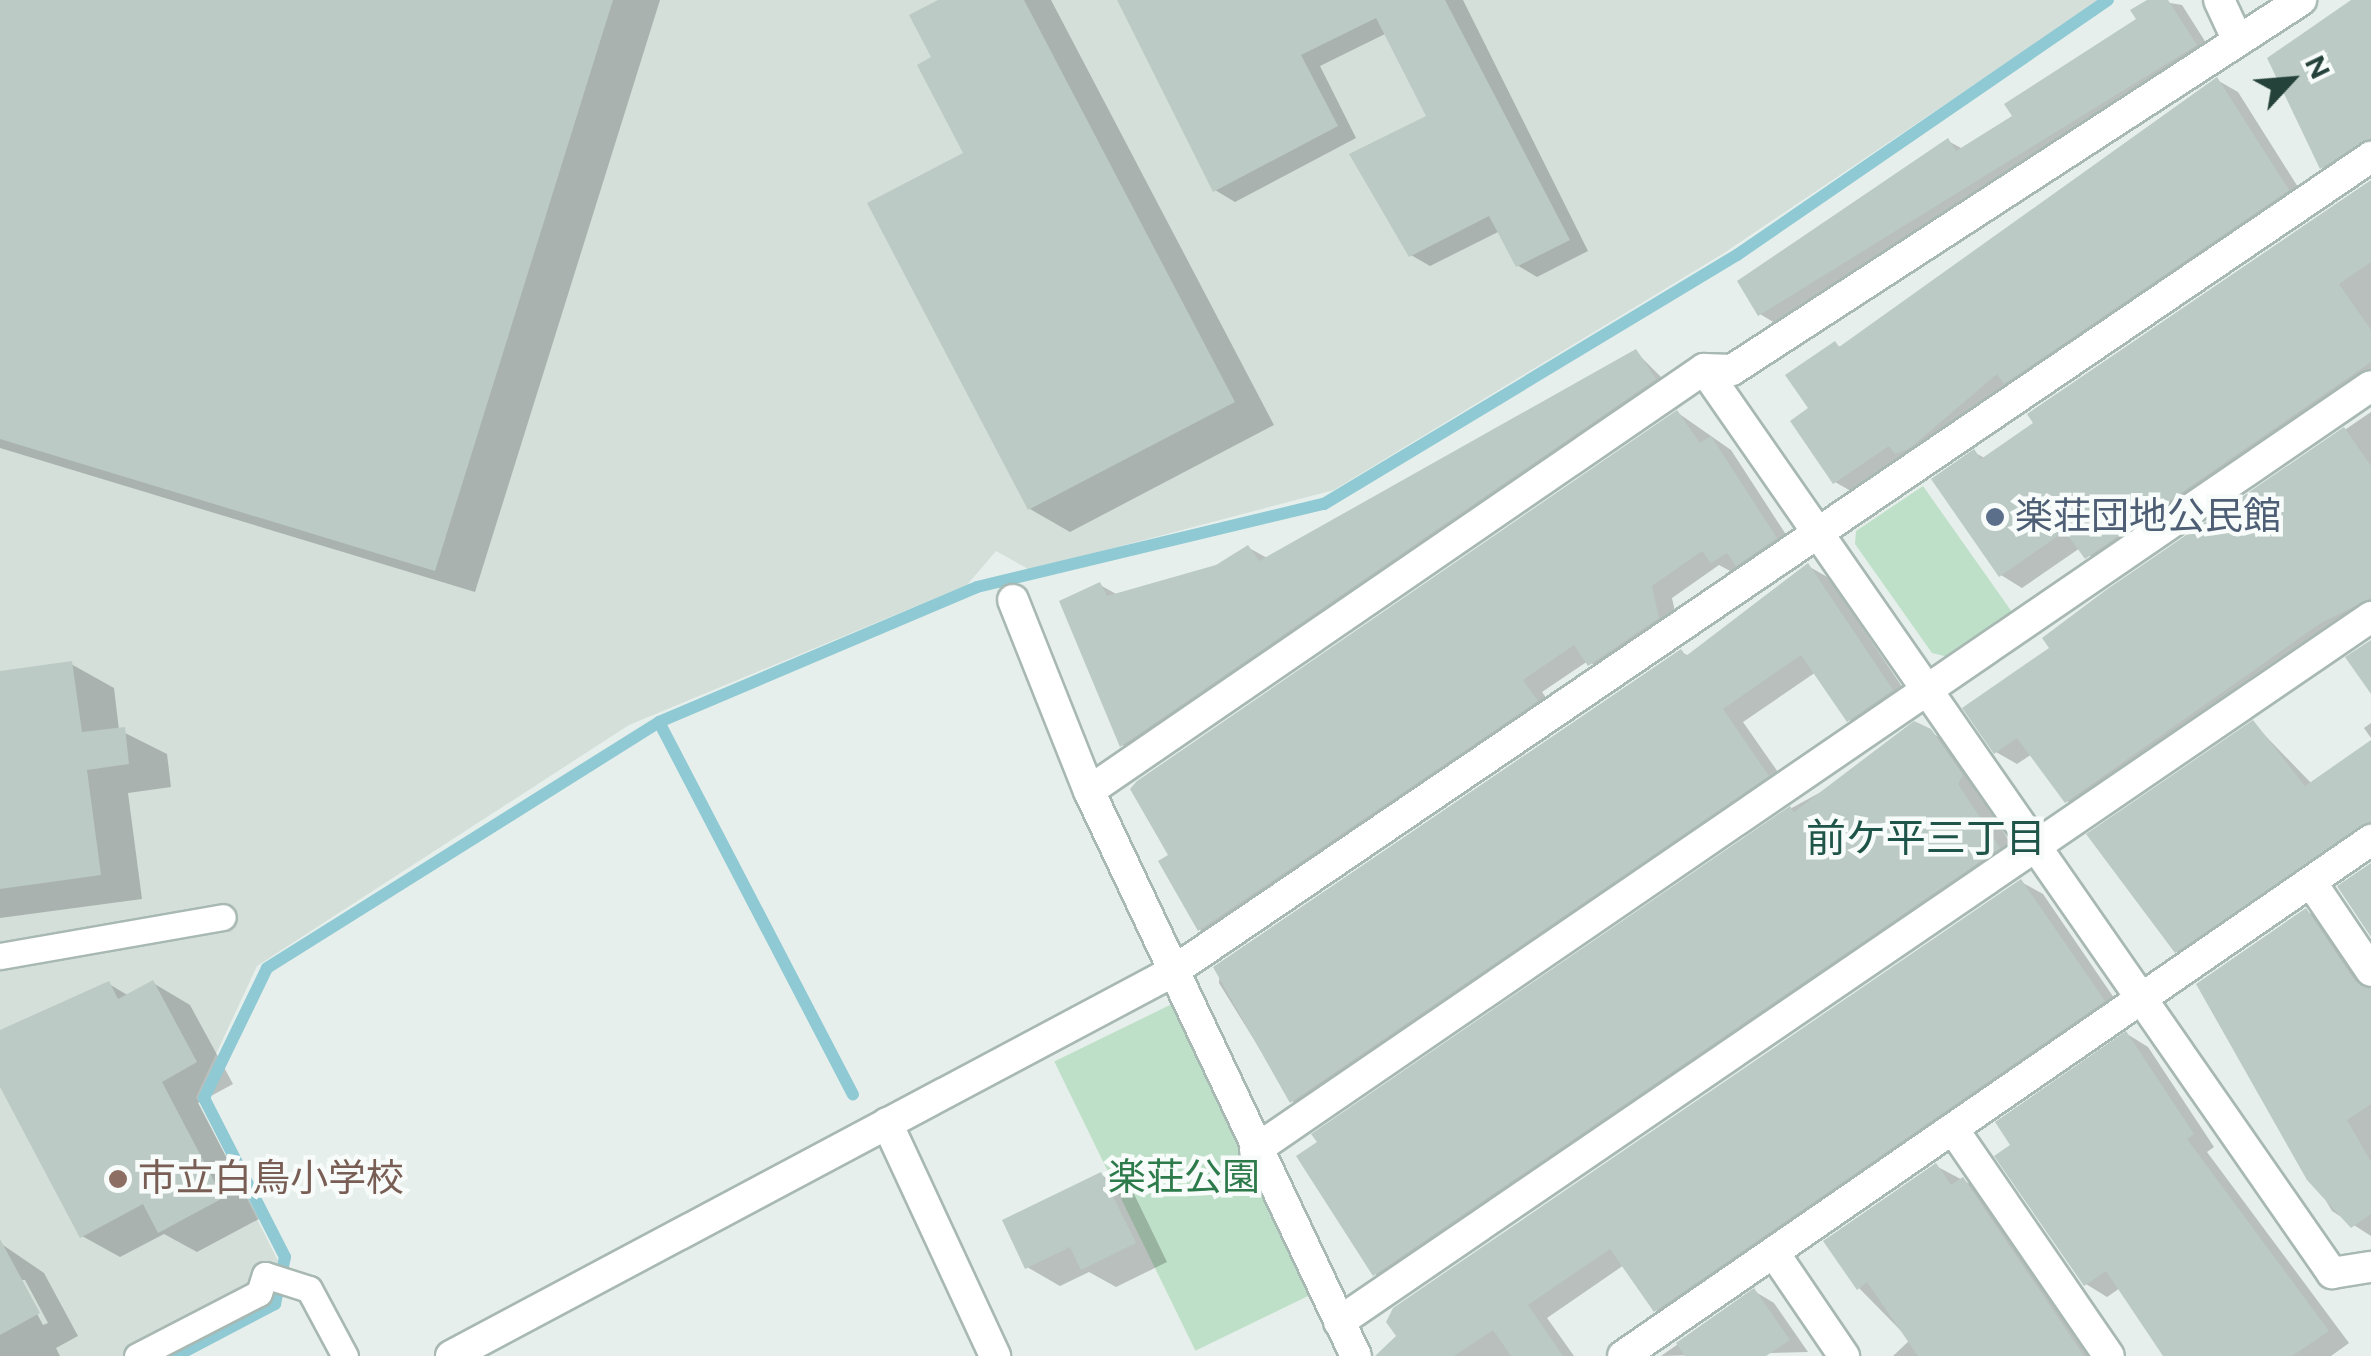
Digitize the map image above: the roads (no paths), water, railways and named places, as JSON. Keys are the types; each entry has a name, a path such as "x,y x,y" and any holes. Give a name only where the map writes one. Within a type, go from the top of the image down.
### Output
{"street":[{"path":"2219,0 2238,41"},
{"path":"1089,791 1704,369 1732,370 2301,0"},
{"path":"450,1356 1172,972 2371,157"},
{"path":"1704,369 2138,1002 2332,1273 2371,1267"},
{"path":"1254,1150 2371,386"},
{"path":"1013,600 1089,791 1254,1150 1356,1356"},
{"path":"1339,1322 2371,617"},
{"path":"1622,1356 2371,840"},
{"path":"2310,882 2371,971"},
{"path":"887,1123 995,1356"},
{"path":"1954,1129 2110,1356"},
{"path":"1774,1253 1844,1356"}],"lane":[{"path":"0,956 222,918"},
{"path":"137,1356 283,1280 310,1288 344,1356"}],"waterway":[{"path":"176,1356 275,1304 285,1257 204,1098 267,968 659,722 977,587 1324,504 1737,255 2108,0"},
{"path":"659,722 853,1094"}],"place":[{"name":"楽荘団地公民館","path":"1995,517"},
{"name":"市立白鳥小学校","path":"118,1179"}],"district":[{"name":"前ケ平三丁目","path":"1926,838"}],"park label":[{"name":"楽荘公園","path":"1184,1178"}]}
